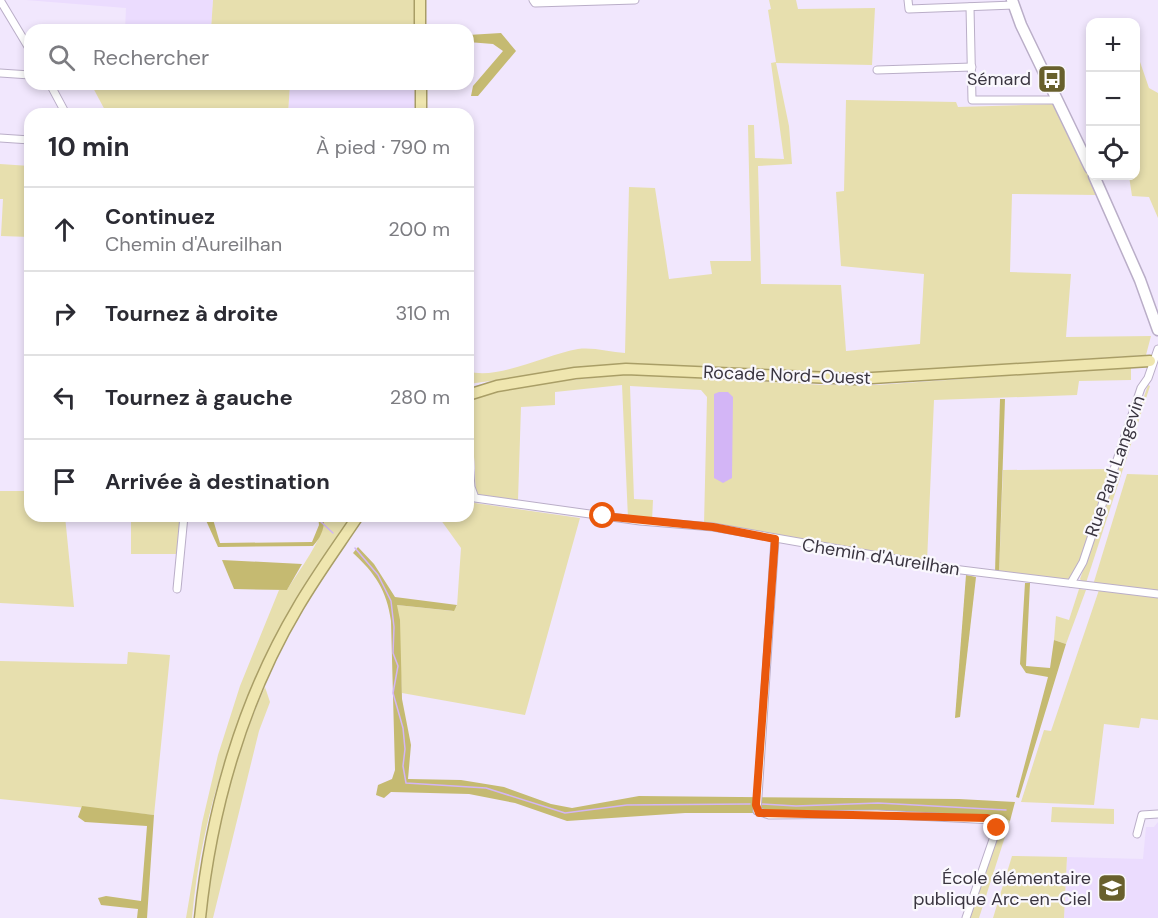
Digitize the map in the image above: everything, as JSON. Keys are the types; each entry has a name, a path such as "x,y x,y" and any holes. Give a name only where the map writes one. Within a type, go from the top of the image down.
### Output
{"main road":[{"path":"420,0 420,24"},
{"path":"1013,2 1086,160"},
{"path":"421,90 421,108"},
{"path":"1096,180 1140,279 1158,330"},
{"name":"Rocade Nord-Ouest","path":"474,393 498,386 575,373 626,369 847,380 1150,361"},
{"name":"Rocade Nord-Ouest","path":"474,386 498,386"},
{"path":"200,918 224,781 263,676 297,608 354,522"}],"street":[{"path":"0,0 24,40"},
{"path":"533,0 535,3 635,0"},
{"path":"908,0 909,9 1013,2"},
{"path":"970,6 972,100 1058,100"},
{"path":"877,70 972,67"},
{"path":"0,73 24,75"},
{"path":"53,90 63,108"},
{"path":"0,138 24,140"},
{"name":"Rue Paul Langevin","path":"1071,583 1083,562 1141,388 1148,378 1158,349"},
{"name":"Chemin d'Aureilhan","path":"474,496 475,498 640,521 713,527 953,569 1071,583 1092,588 1158,594"},
{"path":"177,589 183,522"},
{"path":"775,539 757,811 769,815 877,814 993,820 997,828 966,918"},
{"path":"1137,834 1142,816 1158,814"}],"shaded area":[{"path":"26,0 213,0 211,24 125,24 126,8"},
{"path":"213,0 414,0 415,24 211,24"},
{"path":"769,0 796,0 798,9 875,8 872,65 776,63 789,126 792,164 758,166 761,284 841,285 846,351 920,344 924,274 841,266 836,192 844,191 846,100 956,102 958,107 1054,104 1086,170 1086,180 1091,180 1098,195 1012,194 1010,272 1071,274 1066,337 1151,336 1146,355 832,375 625,363 474,383 474,372 507,370 578,349 625,353 629,187 655,188 669,279 712,274 710,261 751,261 748,125 754,125 755,158 784,159 771,63 776,62 768,10 771,9"},
{"path":"501,33 516,51 478,96 471,96 474,85 503,51 493,44 474,42 474,35"},
{"path":"1140,62 1149,88 1158,93 1158,218 1149,197 1132,196 1130,180 1140,180"},
{"path":"94,90 290,90 288,108 104,108"},
{"path":"290,90 415,90 415,108 288,108"},
{"path":"0,164 24,166 24,237 1,236 3,199 0,199"},
{"path":"1131,367 1131,380 1079,381 1077,395 934,400 927,562 704,524 707,397 701,390 630,386 634,499 653,500 652,521 628,518 622,385 555,392 555,405 521,407 518,500 477,495 474,396 559,381 632,374 824,385 877,385"},
{"path":"1148,385 1150,386 1085,586 1080,579"},
{"path":"728,392 733,397 732,478 723,483 714,478 714,394"},
{"path":"1000,399 1005,399 999,574 995,573"},
{"path":"1112,469 1076,573 1069,580 999,574 1003,470"},
{"path":"1127,474 1158,475 1158,720 1141,718 1139,728 1104,724 1094,805 1021,802 1044,730 1051,731 1100,587 1093,585"},
{"path":"0,491 24,491 24,522 66,522 74,607 0,603"},
{"path":"474,503 580,518 525,715 402,693 397,605 453,611 457,606 461,548 442,522 474,522"},
{"path":"131,522 182,522 182,554 131,554"},
{"path":"207,522 214,522 220,543 312,542 319,522 324,522 320,536 313,546 218,547"},
{"path":"323,522 348,522 301,591 261,668 244,708 216,790 205,832 192,918 186,918 202,823 218,755 240,686 279,590 287,590 310,554"},
{"path":"358,547 374,564 395,597 457,605 454,611 397,605 400,620 402,699 411,745 408,779 461,780 504,787 551,804 572,808 639,796 959,799 1015,802 1010,821 999,816 921,813 685,813 567,821 515,803 469,794 391,792 384,798 376,795 378,785 392,779 395,770 391,621 379,583 353,553"},
{"path":"222,560 302,564 287,590 234,589"},
{"path":"966,575 976,577 960,717 955,718"},
{"path":"1025,583 1030,583 1026,666 1050,668 1054,640 1066,644 1019,798 1016,797 1048,677 1026,673 1020,664"},
{"path":"1079,589 1086,590 1066,644 1054,640 1056,616 1069,620"},
{"path":"128,652 170,655 154,815 0,799 0,661 127,664"},
{"path":"265,687 270,702 259,731 213,918 203,918 226,800 243,743"},
{"path":"82,806 154,815 147,918 137,918 138,909 101,905 98,898 106,896 141,901 147,826 85,822 78,817"},
{"path":"1052,807 1114,809 1114,824 1051,822"},
{"path":"999,816 1010,821 979,918 963,918"},
{"name":"École élémentaire publique Arc-en-Ciel","path":"1158,822 1158,918 1064,918 1067,857 1143,859 1146,827 1154,827"},
{"path":"1012,856 1067,857 1064,918 993,918"}],"waterway":[{"path":"321,522 333,533"},
{"path":"355,548 378,575 391,601 394,627 393,653 398,666 393,693 403,728 405,749 403,766 406,783 486,788 565,813 627,805 750,804"},
{"path":"761,804 796,806 878,803 1006,810"}],"place":[{"name":"Sémard","path":"1052,79"},
{"name":"École élémentaire publique Arc-en-Ciel","path":"1112,888"}],"route":[{"path":"603,516 674,525 713,527 775,539 756,805 759,813 987,818 993,820 997,828"}]}
